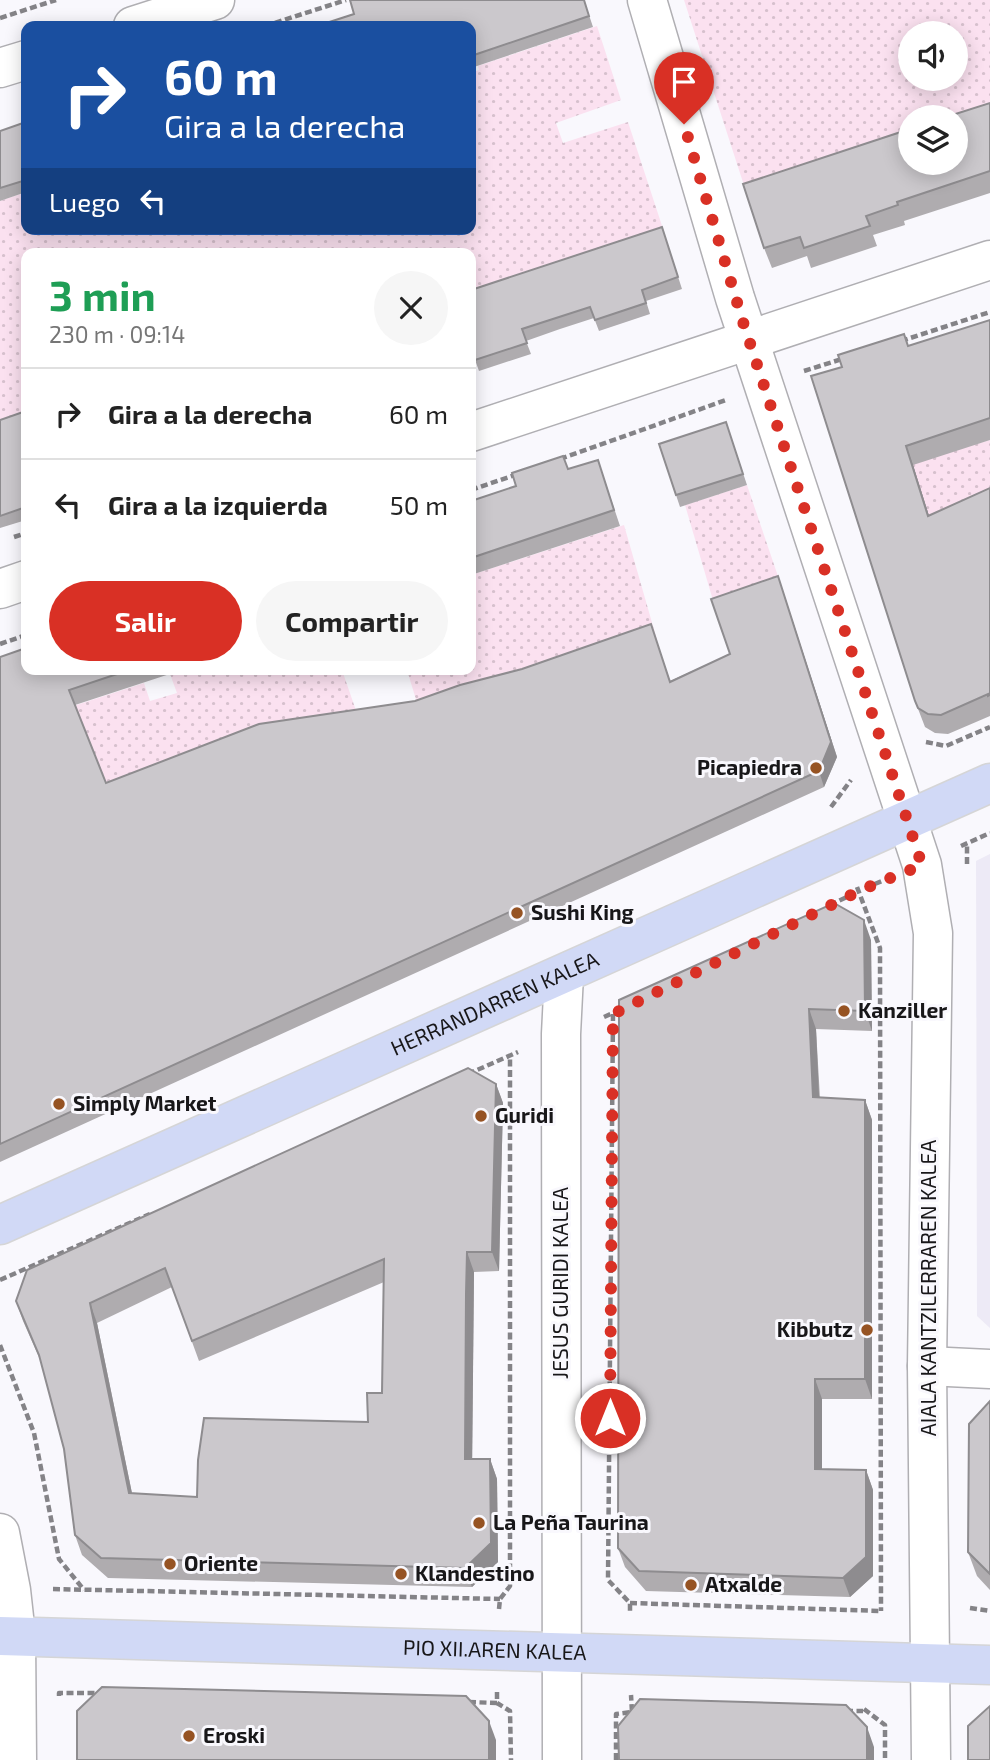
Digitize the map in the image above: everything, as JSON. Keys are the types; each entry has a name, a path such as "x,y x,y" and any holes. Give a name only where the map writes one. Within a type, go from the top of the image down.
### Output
{"main road":[{"name":"HERRANDARREN KALEA","path":"0,1225 990,783"},
{"name":"PIO XII.AREN KALEA","path":"8,1636 990,1665"}],"street":[{"path":"149,21 215,0"},
{"name":"AIALA KANTZILERRAREN KALEA","path":"647,0 748,339 922,865 933,933 927,1366 931,1760"},
{"path":"0,68 21,62"},
{"path":"476,430 990,260"},
{"path":"0,589 21,582"},
{"name":"JESUS GURIDI KALEA","path":"562,1760 561,1034 564,975"},
{"path":"927,1366 990,1369"},
{"path":"0,1533 11,1590 8,1636 17,1760"}],"path":[{"path":"0,18 56,0"},
{"path":"281,21 346,0"},
{"path":"551,462 766,387"},
{"path":"476,488 525,471"},
{"path":"0,644 21,637"},
{"path":"822,909 990,833"},
{"path":"859,891 880,948 881,1611"},
{"path":"459,1078 625,1007"},
{"path":"613,1014 608,1580 630,1603 632,1712"},
{"path":"497,1703 500,1599 510,1586 510,1055"},
{"path":"0,1280 155,1212"},
{"path":"0,1345 34,1433 59,1559 84,1589 80,1693"},
{"path":"11,1590 84,1589 500,1599"},
{"path":"630,1603 881,1611 971,1608 990,1611"},
{"path":"60,1706 60,1693 108,1693"},
{"path":"455,1702 497,1703 510,1711 511,1760"},
{"path":"836,1711 863,1711"},
{"path":"616,1760 616,1714 645,1712"}],"shaded area":[{"path":"684,0 990,0 990,124 968,119 968,105 898,105 898,155 750,204"},
{"path":"597,26 621,100 556,123 563,143 628,122 666,238 476,300 476,248 21,248 21,446 0,437 0,201 21,194 21,235 476,235 478,66"},
{"path":"906,440 969,446 990,440 990,531 854,506"},
{"path":"747,485 783,591 717,614 685,505"},
{"path":"624,525 657,640 527,685 421,716 409,675 476,675 476,573"},
{"path":"5,673 21,723 144,683 150,701 177,693 170,675 344,675 361,725 264,739 112,798 97,762 0,800 0,674"},
{"path":"990,854 990,1328 977,1316 976,861"}],"building":[{"path":"350,0 584,0 589,16 476,54 476,21 332,21 354,14"},
{"path":"990,103 990,171 897,202 898,205 866,216 870,226 804,248 800,237 764,248 743,184 898,133 898,175 968,175 968,110"},
{"path":"21,124 21,182 0,188 0,131"},
{"path":"662,227 678,277 642,290 646,303 595,320 590,307 522,329 527,343 476,360 476,288"},
{"path":"990,320 990,418 906,446 928,516 990,488 990,695 941,715 928,714 918,708 915,701 811,376 842,367 838,355 904,334 908,346"},
{"path":"21,413 21,509 0,516 0,420"},
{"path":"726,422 743,474 676,495 659,444"},
{"path":"563,456 568,469 598,460 614,510 476,556 476,499 516,486 512,473"},
{"path":"778,576 831,742 819,771 0,1144 0,657 21,650 21,675 114,675 69,690 106,783 259,724 415,701 460,685 522,669 651,624 670,682 730,654 711,599"},
{"path":"834,903 864,920 865,1011 809,1009 813,1097 865,1100 865,1379 815,1379 815,1469 866,1470 866,1557 843,1578 639,1571 618,1548 619,1000"},
{"path":"468,1068 496,1084 492,1252 467,1252 466,1294 465,1459 490,1459 491,1543 465,1568 101,1558 75,1535 64,1449 39,1355 16,1301 27,1270","holes":["384,1259 382,1393 367,1393 368,1422 204,1418 198,1460 197,1497 129,1493 90,1303 165,1268 192,1341"]},
{"path":"990,1401 990,1574 968,1552 969,1424"},
{"path":"102,1687 466,1696 489,1721 489,1760 77,1760 77,1711"},
{"path":"640,1699 846,1705 867,1727 867,1760 619,1760 618,1726"},
{"path":"990,1706 990,1760 968,1760 968,1726"}],"place":[{"name":"Picapiedra","path":"816,768"},
{"name":"Sushi King","path":"517,913"},
{"name":"Kanziller","path":"844,1011"},
{"name":"Simply Market","path":"59,1104"},
{"name":"Guridi","path":"481,1116"},
{"name":"Kibbutz","path":"867,1330"},
{"name":"La Peña Taurina","path":"479,1523"},
{"name":"Oriente","path":"170,1564"},
{"name":"Klandestino","path":"401,1574"},
{"name":"Atxalde","path":"691,1585"},
{"name":"Eroski","path":"189,1736"}],"route":[{"path":"610,1418 613,1014 859,891 922,865 748,339 684,124"}]}
